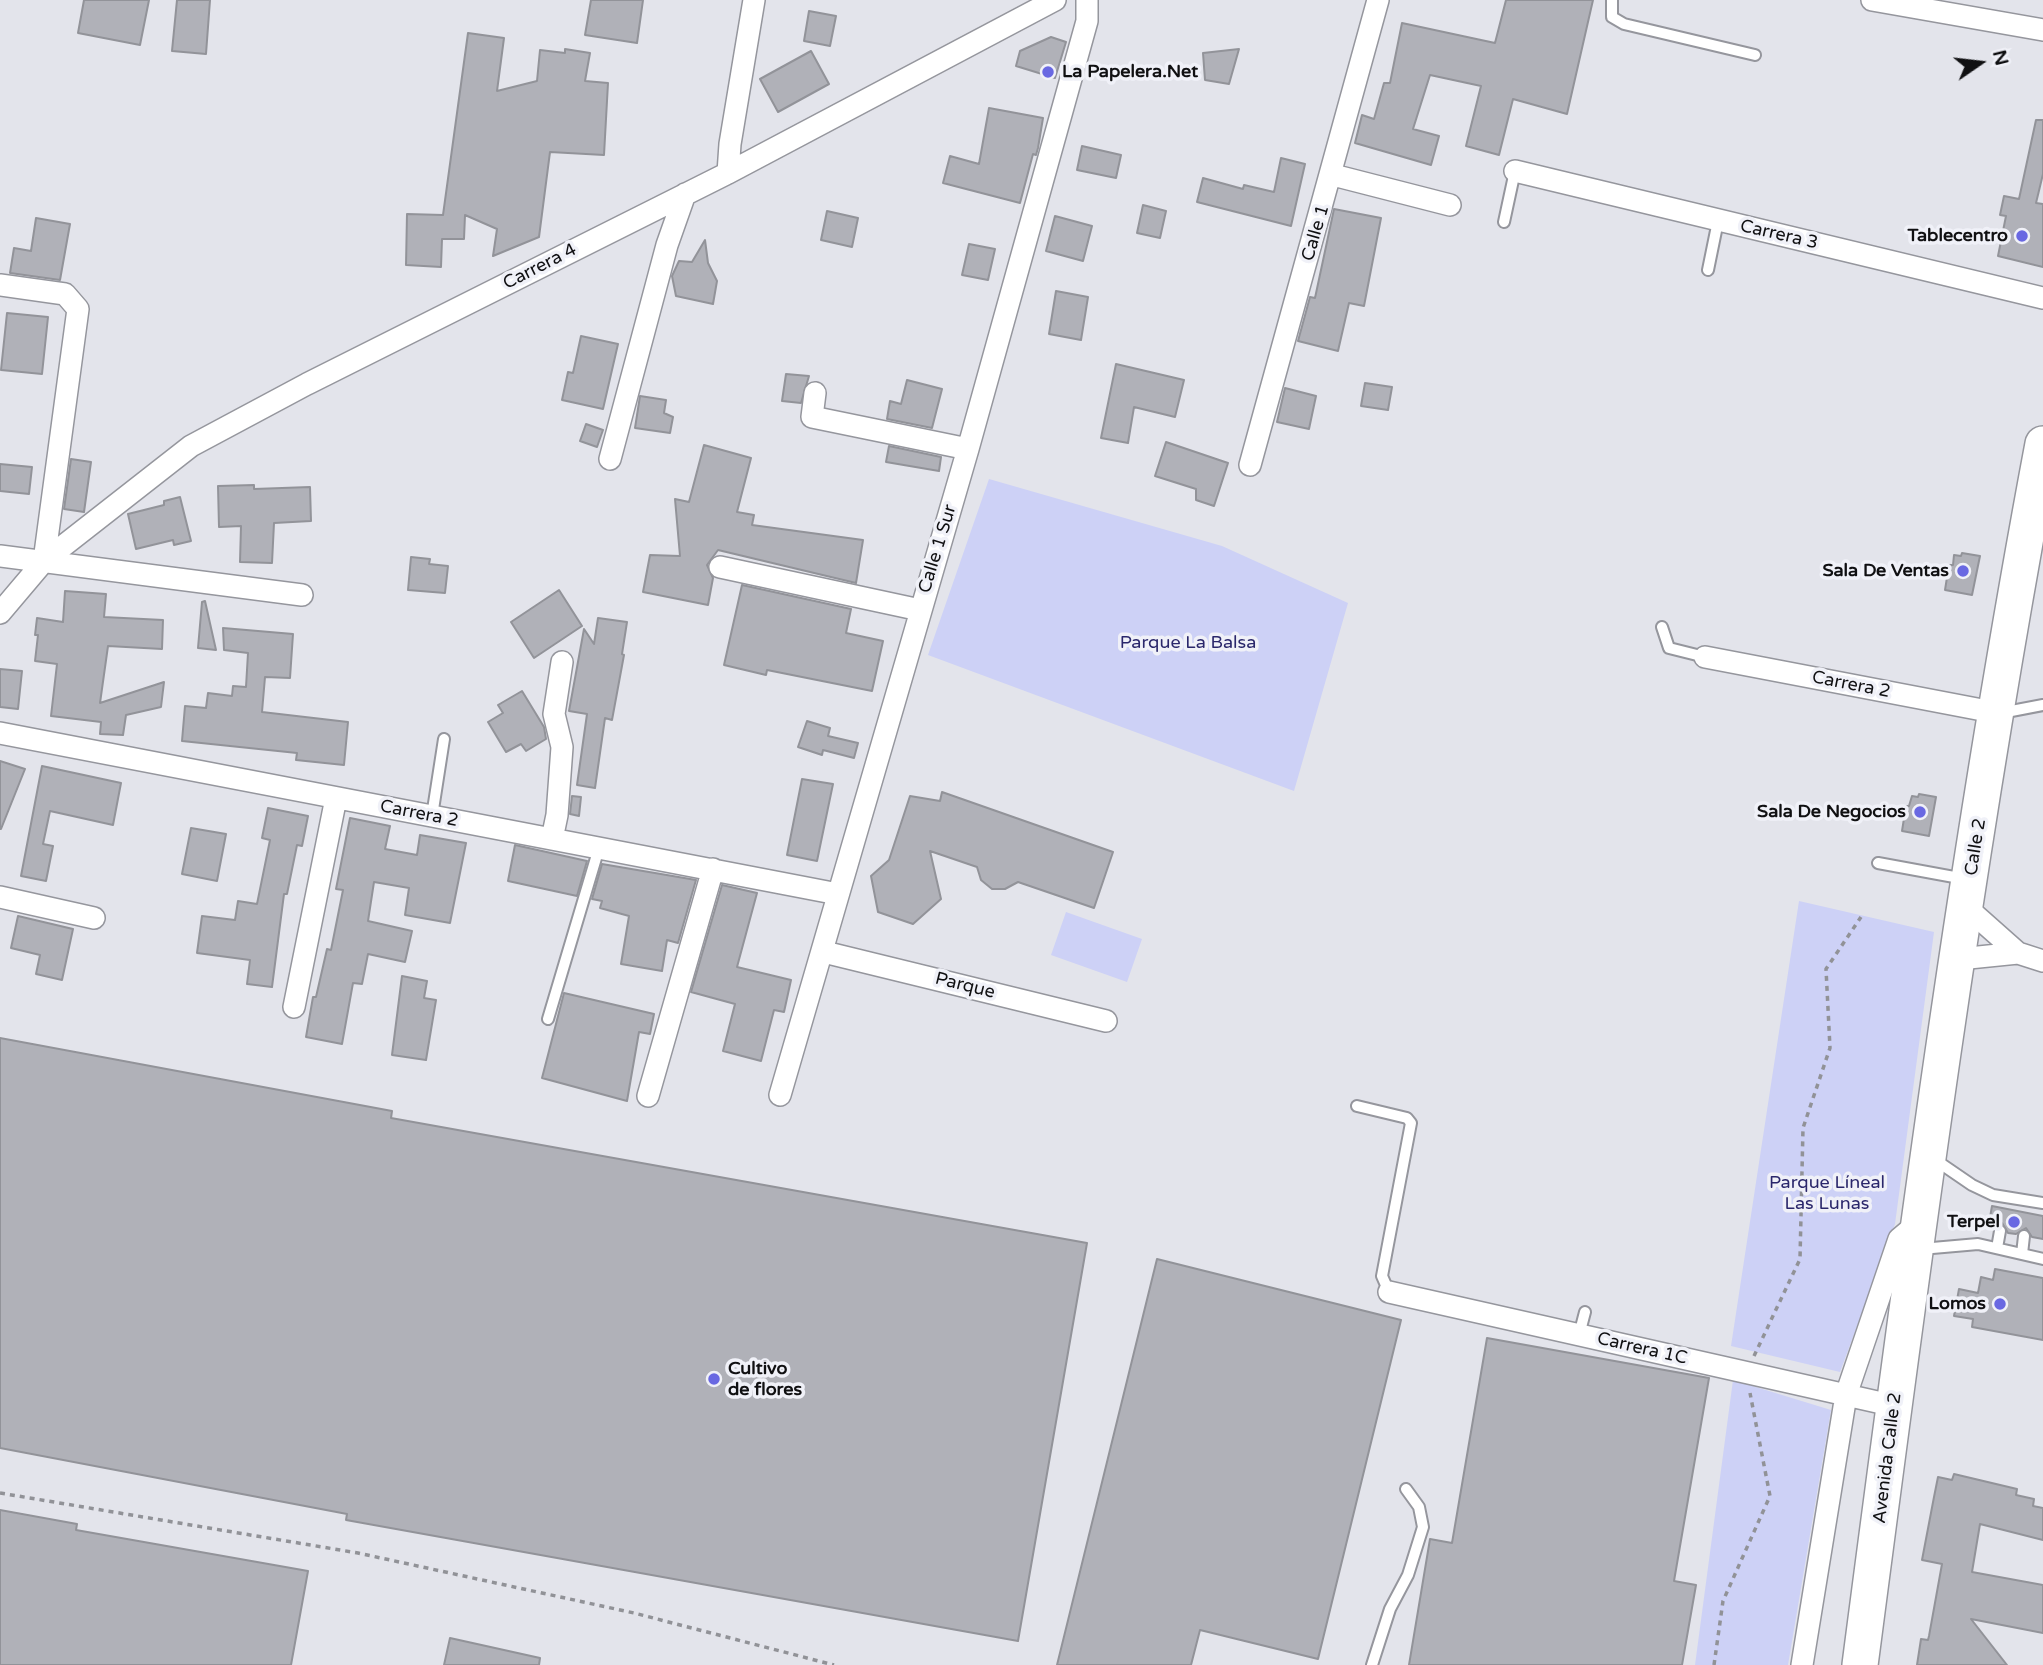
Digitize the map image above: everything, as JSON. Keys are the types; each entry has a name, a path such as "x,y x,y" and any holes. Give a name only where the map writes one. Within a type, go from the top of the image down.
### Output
{"main road":[{"name":"Calle 2","path":"1916,1237 1998,713 2036,524 2043,444"},
{"name":"Avenida Calle 2","path":"1860,1665 1916,1237"}],"street":[{"path":"728,173 732,131 754,0"},
{"name":"Carrera 4","path":"0,613 44,561 191,446 307,384 728,173 1055,0"},
{"name":"Calle 1 Sur","path":"780,1095 824,952 838,894 968,449 1087,21 1087,0"},
{"name":"Calle 1","path":"1250,465 1333,174 1378,0"},
{"path":"1872,0 2043,30"},
{"name":"Carrera 3","path":"1515,171 2043,298"},
{"path":"1333,174 1450,205"},
{"path":"610,459 667,245 685,194"},
{"path":"0,285 65,294 78,309 44,561"},
{"path":"815,393 812,416 968,449"},
{"path":"0,556 302,595"},
{"path":"720,567 920,610"},
{"name":"Carrera 2","path":"1705,657 1998,713"},
{"path":"552,839 557,815 562,747 554,714 562,662"},
{"name":"Carrera 2","path":"0,733 838,894"},
{"path":"294,1007 336,799"},
{"path":"649,1096 713,869"},
{"path":"1968,894 2018,953"},
{"path":"0,897 94,918"},
{"name":"Parque","path":"824,952 1106,1021"},
{"path":"1959,959 2018,953 2043,961"},
{"path":"1802,1665 1846,1395 1899,1239 1916,1237"},
{"name":"Carrera 1C","path":"1389,1292 1895,1406"}],"lane":[{"path":"1612,0 1612,17 1624,24 1755,55"},
{"path":"1504,222 1515,171"},
{"path":"1708,270 1717,220"},
{"path":"1662,627 1669,648 1705,657"},
{"path":"1998,713 2043,705"},
{"path":"432,816 444,739"},
{"path":"548,1019 599,848"},
{"path":"1878,863 1968,894"},
{"path":"1357,1106 1407,1118 1410,1123 1382,1276 1389,1292"},
{"path":"1927,1154 1972,1185 2006,1203 2029,1200 2043,1203"},
{"path":"2028,1213 2029,1200"},
{"path":"1997,1248 2000,1231"},
{"path":"2022,1254 2024,1236"},
{"path":"1916,1237 1997,1248 2043,1259"},
{"path":"1579,1335 1585,1312"},
{"path":"1372,1665 1390,1609 1408,1575 1423,1527 1419,1507 1406,1489"}],"path":[{"path":"1714,1665 1723,1601 1770,1496 1746,1373 1800,1259 1803,1128 1830,1048 1826,969 1861,917"},
{"path":"0,1493 358,1553 634,1613 834,1665"}],"green space":[{"name":"Parque La Balsa","path":"989,479 1222,546 1348,603 1294,791 928,655"},
{"name":"Parque Líneal Las Lunas","path":"1799,901 1934,932 1895,1224 1840,1372 1731,1346"},
{"path":"1066,912 1142,939 1127,982 1051,955"},
{"path":"1733,1380 1831,1410 1788,1665 1695,1665"}],"building":[{"path":"84,0 149,0 140,45 78,33"},
{"path":"177,0 210,0 206,54 172,51"},
{"path":"591,0 643,0 637,43 585,35"},
{"path":"1506,0 1593,0 1567,114 1513,99 1499,155 1466,146 1481,86 1430,75 1413,129 1439,136 1431,165 1355,143 1362,115 1374,119 1384,83 1390,83 1402,23 1495,43"},
{"path":"809,11 836,16 830,46 804,41"},
{"path":"468,33 504,38 497,91 537,81 540,50 565,53 565,49 590,53 585,81 608,83 604,155 550,152 539,237 493,256 497,229 465,215 464,239 442,239 441,267 406,265 407,214 443,215"},
{"path":"1051,37 1066,42 1055,78 1016,66 1020,51"},
{"path":"1239,49 1229,84 1205,80 1203,53"},
{"path":"811,51 829,84 778,112 760,79"},
{"path":"989,108 1043,118 1038,148 1036,155 1033,154 1020,203 943,183 950,156 979,164"},
{"name":"Tablecentro","path":"2036,120 2043,120 2043,174 2036,203 2043,204 2043,267 1998,256 2006,216 2000,215 2004,196 2019,199"},
{"path":"1082,146 1121,155 1116,178 1077,170"},
{"path":"1281,158 1305,164 1291,226 1197,202 1203,178 1243,189 1244,185 1274,192"},
{"path":"1143,205 1166,211 1160,238 1137,233"},
{"path":"1334,209 1381,218 1364,306 1349,303 1338,351 1298,341 1310,297 1315,298"},
{"path":"827,211 858,218 852,247 821,240"},
{"path":"1055,216 1092,226 1083,261 1046,251"},
{"path":"36,218 70,224 60,280 10,273 14,248 31,251"},
{"path":"705,240 708,263 717,281 713,304 676,296 672,276 679,261 692,262"},
{"path":"969,244 995,249 988,280 962,275"},
{"path":"1056,291 1088,297 1081,340 1049,334"},
{"path":"7,313 48,317 42,374 1,370"},
{"path":"581,336 618,344 603,409 562,400 568,372 573,373"},
{"path":"1116,364 1184,380 1175,417 1134,407 1128,443 1101,438"},
{"path":"786,374 809,376 801,403 782,401"},
{"path":"907,380 942,389 932,428 887,419 890,401 901,404"},
{"path":"1365,383 1392,387 1388,410 1361,406"},
{"path":"1285,388 1316,396 1309,429 1277,422"},
{"path":"640,396 666,400 664,413 673,417 670,433 635,428"},
{"path":"586,424 603,430 597,447 580,441"},
{"path":"1166,442 1228,463 1214,506 1196,500 1196,489 1155,476"},
{"path":"704,445 751,458 737,512 754,515 752,525 863,540 856,583 718,550 707,565 713,578 708,605 643,592 650,555 680,556 675,499 689,502"},
{"path":"889,446 941,457 939,471 886,462"},
{"path":"71,459 91,462 84,512 64,509"},
{"path":"0,464 32,467 29,494 0,491"},
{"path":"254,485 254,489 310,487 311,521 274,523 272,563 240,562 241,526 219,527 218,486"},
{"path":"180,497 191,541 174,545 173,540 136,549 128,514 164,505 164,501"},
{"name":"Sala De Ventas","path":"1962,553 1980,556 1972,595 1945,590 1949,565 1953,565 1954,555 1961,556"},
{"path":"411,557 430,559 429,564 448,566 445,593 408,590"},
{"path":"742,585 851,609 846,633 883,641 872,691 767,670 766,675 724,665"},
{"path":"559,590 582,626 534,658 511,622"},
{"path":"65,591 106,594 104,617 163,620 162,649 108,646 100,703 164,682 161,707 126,715 123,735 100,734 101,722 51,716 57,664 35,661 38,635 35,635 37,618 63,622"},
{"path":"205,601 216,650 198,648 202,602"},
{"path":"598,618 627,622 612,720 605,718 595,788 577,785 587,714 569,711 584,629 594,644"},
{"path":"223,628 293,634 290,678 265,677 262,712 348,722 344,765 296,760 297,753 182,741 185,706 206,708 208,693 232,696 233,686 246,687 248,653 224,650"},
{"path":"0,669 22,671 18,709 0,707"},
{"path":"522,691 544,727 546,739 526,751 521,744 506,752 488,722 503,713 498,705"},
{"path":"807,721 830,728 828,736 858,743 854,758 823,750 822,755 798,747"},
{"path":"0,761 25,769 1,829 0,829"},
{"path":"42,766 121,783 113,825 50,811 43,844 53,846 46,881 21,876"},
{"path":"802,779 833,784 817,861 787,855"},
{"path":"942,792 1113,852 1094,908 1018,882 1005,889 992,889 981,880 977,867 930,851 941,899 913,924 878,912 871,876 889,860 910,796 940,801"},
{"name":"Sala De Negocios","path":"1919,794 1936,797 1929,836 1902,831 1906,806 1909,806 1912,796 1918,797"},
{"path":"572,796 581,797 579,816 570,814"},
{"path":"268,808 308,816 302,846 297,845 287,894 284,894 272,987 247,984 250,960 197,953 202,916 235,920 238,901 257,904 270,840 262,838"},
{"path":"350,818 390,826 385,849 417,855 420,835 466,843 450,923 405,915 409,888 374,882 368,921 412,931 405,962 368,954 362,984 353,983 342,1044 306,1037 313,997 316,997 327,949 331,950 343,890 336,889"},
{"path":"191,828 226,834 217,881 182,874"},
{"path":"515,845 587,861 577,896 508,881"},
{"path":"602,864 696,880 678,943 667,940 662,971 621,964 629,916 600,908 602,901 592,899"},
{"path":"722,885 757,893 737,967 791,980 784,1012 774,1010 761,1061 723,1051 735,1004 691,992"},
{"path":"18,916 73,929 62,980 36,974 40,955 11,948"},
{"path":"402,976 427,981 424,998 436,1000 426,1060 392,1055"},
{"path":"564,993 654,1014 650,1034 639,1032 627,1101 542,1078"},
{"path":"0,1038 392,1111 391,1118 1087,1243 1018,1641 346,1520 347,1514 0,1448"},
{"name":"Terpel","path":"1992,1206 2043,1216 2043,1239 2032,1237 2026,1228 2016,1234 2008,1233 2002,1223 1988,1229"},
{"path":"1157,1259 1401,1320 1318,1659 1200,1630 1191,1665 1057,1665"},
{"name":"Lomos","path":"1995,1269 2043,1278 2043,1340 1972,1327 1973,1319 1954,1316 1959,1289 1978,1293 1981,1277 1993,1280"},
{"path":"1487,1338 1709,1378 1674,1581 1696,1585 1682,1665 1409,1665 1430,1539 1452,1543"},
{"path":"1954,1474 2017,1489 2016,1495 2034,1499 2033,1506 2043,1508 2043,1540 1980,1524 1972,1572 2043,1585 2043,1633 1971,1619 2007,1665 1917,1665 1921,1639 1928,1640 1929,1636 1942,1564 1922,1560 1934,1497 1938,1477 1952,1480"},
{"path":"0,1510 77,1524 76,1530 308,1571 291,1665 0,1665"},
{"path":"450,1638 540,1658 539,1665 444,1665"}],"place":[{"name":"La Papelera.Net","path":"1048,72"},
{"name":"Tablecentro","path":"2022,236"},
{"name":"Sala De Ventas","path":"1963,571"},
{"name":"Sala De Negocios","path":"1920,812"},
{"name":"Terpel","path":"2014,1222"},
{"name":"Lomos","path":"2000,1304"},
{"name":"Cultivo de flores","path":"714,1379"}]}
